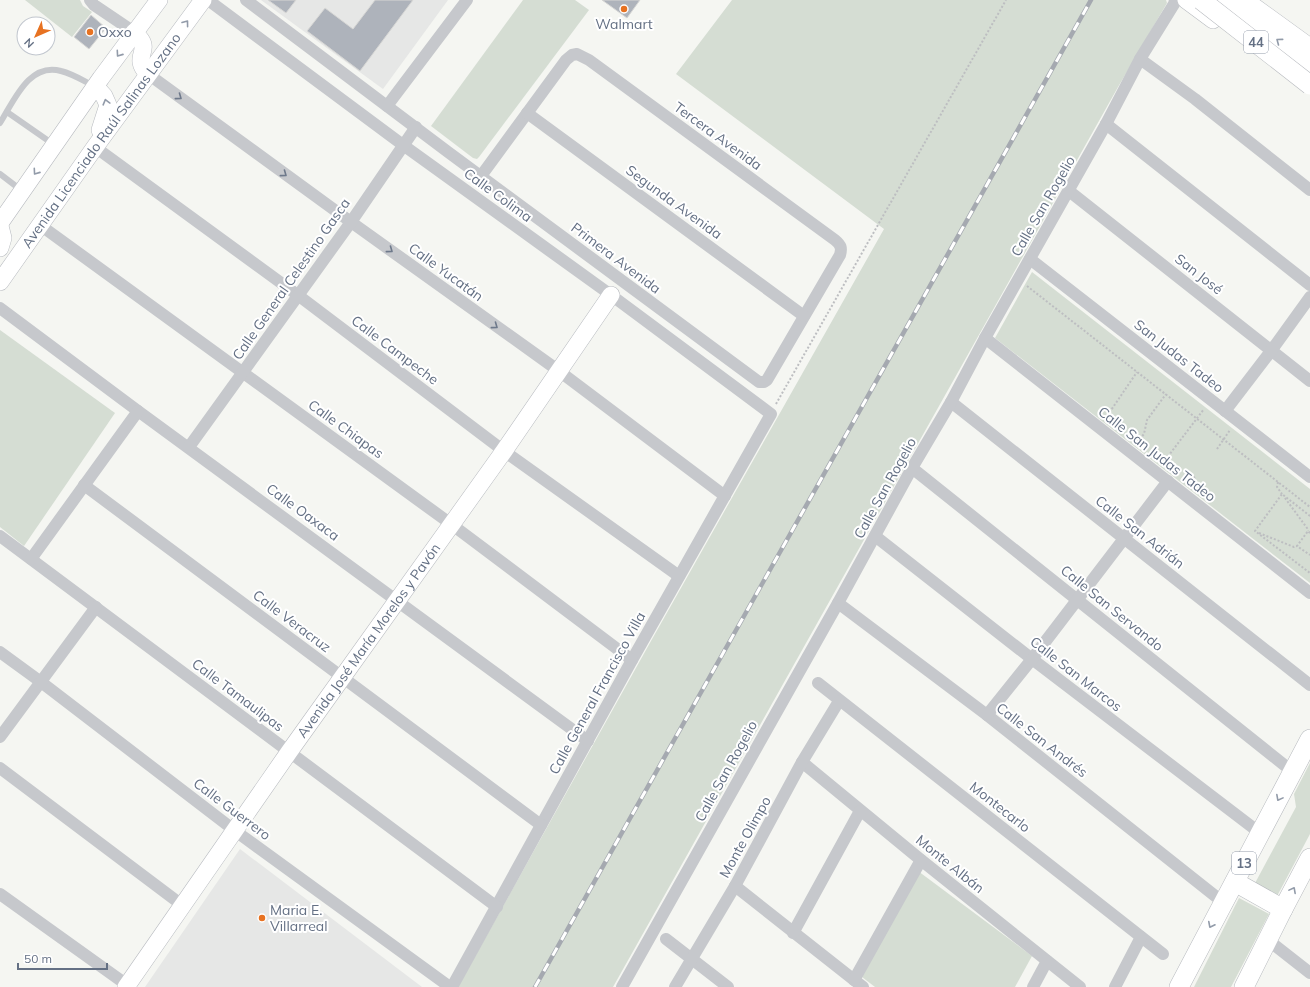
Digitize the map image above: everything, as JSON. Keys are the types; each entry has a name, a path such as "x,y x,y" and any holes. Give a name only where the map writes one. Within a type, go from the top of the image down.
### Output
{"main road":[{"path":"0,248 3,238 0,224 134,32 159,0"},
{"name":"Avenida Licenciado Raúl Salinas Lozano","path":"0,282 95,147 203,0"},
{"name":"44","path":"1202,0 1310,85"},
{"path":"1218,24 1214,16 1215,10 1217,5 1225,0"},
{"name":"44","path":"1225,0 1310,64"},
{"path":"1245,0 1310,47"},
{"path":"1179,1 1218,24 1310,95"},
{"path":"134,32 142,41 143,51 140,62 148,74"},
{"path":"95,147 108,105 104,96 96,87"},
{"name":"Avenida José María Morelos y Pavón","path":"127,986 234,830 504,451 611,295"},
{"name":"13","path":"1179,987 1310,739"},
{"path":"1244,987 1283,909 1308,868"},
{"path":"1235,882 1283,909"}],"street":[{"path":"90,0 134,32"},
{"name":"Calle Colima","path":"208,0 403,145 611,295 771,414"},
{"name":"Primera Avenida","path":"246,0 753,378 762,382 767,380 804,316"},
{"path":"387,106 467,0"},
{"name":"Calle San Rogelio","path":"622,987 838,603 912,468 951,402 985,338 1069,191 1140,59 1179,1"},
{"name":"Tercera Avenida","path":"527,113 566,60 572,55 577,54 589,60 835,240 842,248 840,255 804,316"},
{"path":"1140,59 1195,99 1310,190"},
{"name":"Calle Yucatán","path":"148,74 558,371 725,496"},
{"path":"481,176 527,113"},
{"name":"Segunda Avenida","path":"527,113 804,316"},
{"path":"1106,124 1310,285"},
{"name":"Calle General Celestino Gasca","path":"189,447 299,296 416,127"},
{"name":"Calle Campeche","path":"95,147 299,296 504,451 679,576"},
{"name":"San José","path":"1069,191 1310,381"},
{"name":"Calle Chiapas","path":"40,225 451,524 632,660"},
{"name":"San Judas Tadeo","path":"1030,259 1310,477"},
{"path":"1225,410 1271,351 1310,297"},
{"name":"Calle Oaxaca","path":"0,308 588,741"},
{"name":"Calle San Judas Tadeo","path":"985,338 1310,593"},
{"name":"Calle San Adrián","path":"951,402 1310,685"},
{"path":"31,559 138,411"},
{"name":"Calle General Francisco Villa","path":"451,987 497,907 632,660 771,414"},
{"name":"Calle San Servando","path":"912,468 1293,772"},
{"path":"987,715 1168,482"},
{"name":"Calle Veracruz","path":"84,485 541,825"},
{"name":"Calle Tamaulipas","path":"0,536 497,907"},
{"name":"Calle San Marcos","path":"875,536 1032,659 1260,833"},
{"name":"Calle San Andrés","path":"838,603 987,715 1224,903"},
{"path":"0,737 96,607"},
{"name":"Calle Guerrero","path":"0,652 234,830 451,987"},
{"name":"Montecarlo","path":"818,683 1163,954"},
{"name":"Monte Olimpo","path":"675,987 735,886 802,762 839,701"},
{"name":"Monte Albán","path":"802,762 860,811 1080,987"},
{"path":"0,768 182,905"},
{"path":"793,933 860,811"},
{"path":"735,886 858,984 921,860"},
{"path":"0,894 127,986"},
{"path":"1115,987 1141,937"},
{"path":"666,939 728,987"},
{"path":"1268,940 1310,973"},
{"path":"1033,987 1047,961"}],"lane":[{"path":"0,123 28,79 41,72 59,70 69,73 96,87"},
{"path":"7,112 55,146"},
{"path":"0,174 23,191"}],"path":[{"path":"771,414 1006,0"},
{"path":"1025,284 1310,507"},
{"path":"1103,421 1137,372"},
{"path":"1134,446 1143,436 1147,420 1166,394"},
{"path":"1160,467 1206,407"},
{"path":"1217,449 1232,428"},
{"path":"1183,485 1196,476"},
{"path":"1278,482 1277,487 1309,532 1297,546"},
{"path":"1282,494 1310,516"},
{"path":"1255,531 1282,494"},
{"path":"1255,531 1294,547 1297,546 1310,556"},
{"path":"1255,531 1310,573"}],"shaded area":[{"path":"25,0 80,0 83,6 92,12 72,37 56,24 56,16 45,16"},
{"path":"261,0 448,0 383,89"},
{"path":"523,0 575,0 589,10 479,157 477,159 473,158 431,126"},
{"path":"732,0 1166,0 1167,3 1118,87 613,987 458,987 651,641 884,229 676,74"},
{"path":"1032,272 1310,489 1310,583 995,338"},
{"path":"0,330 115,413 24,546 0,527"},
{"path":"1310,763 1310,834 1276,898 1254,885 1296,807 1294,794"},
{"name":"Maria E. Villarreal","path":"240,849 422,987 145,987"},
{"path":"918,871 1032,956 1015,987 875,987 862,977"},
{"path":"1239,898 1269,914 1231,987 1194,987"}],"building":[{"path":"268,0 296,0 286,13"},
{"path":"375,0 413,0 360,71 307,31 325,8 353,29"},
{"name":"Walmart","path":"602,0 640,0 627,18"},
{"name":"Oxxo","path":"91,15 106,28 89,49 74,37"}],"railway":[{"path":"535,987 1091,0"}],"place":[{"name":"Walmart","path":"624,9"},
{"name":"Oxxo","path":"90,32"},
{"name":"Maria E. Villarreal","path":"262,918"}]}
